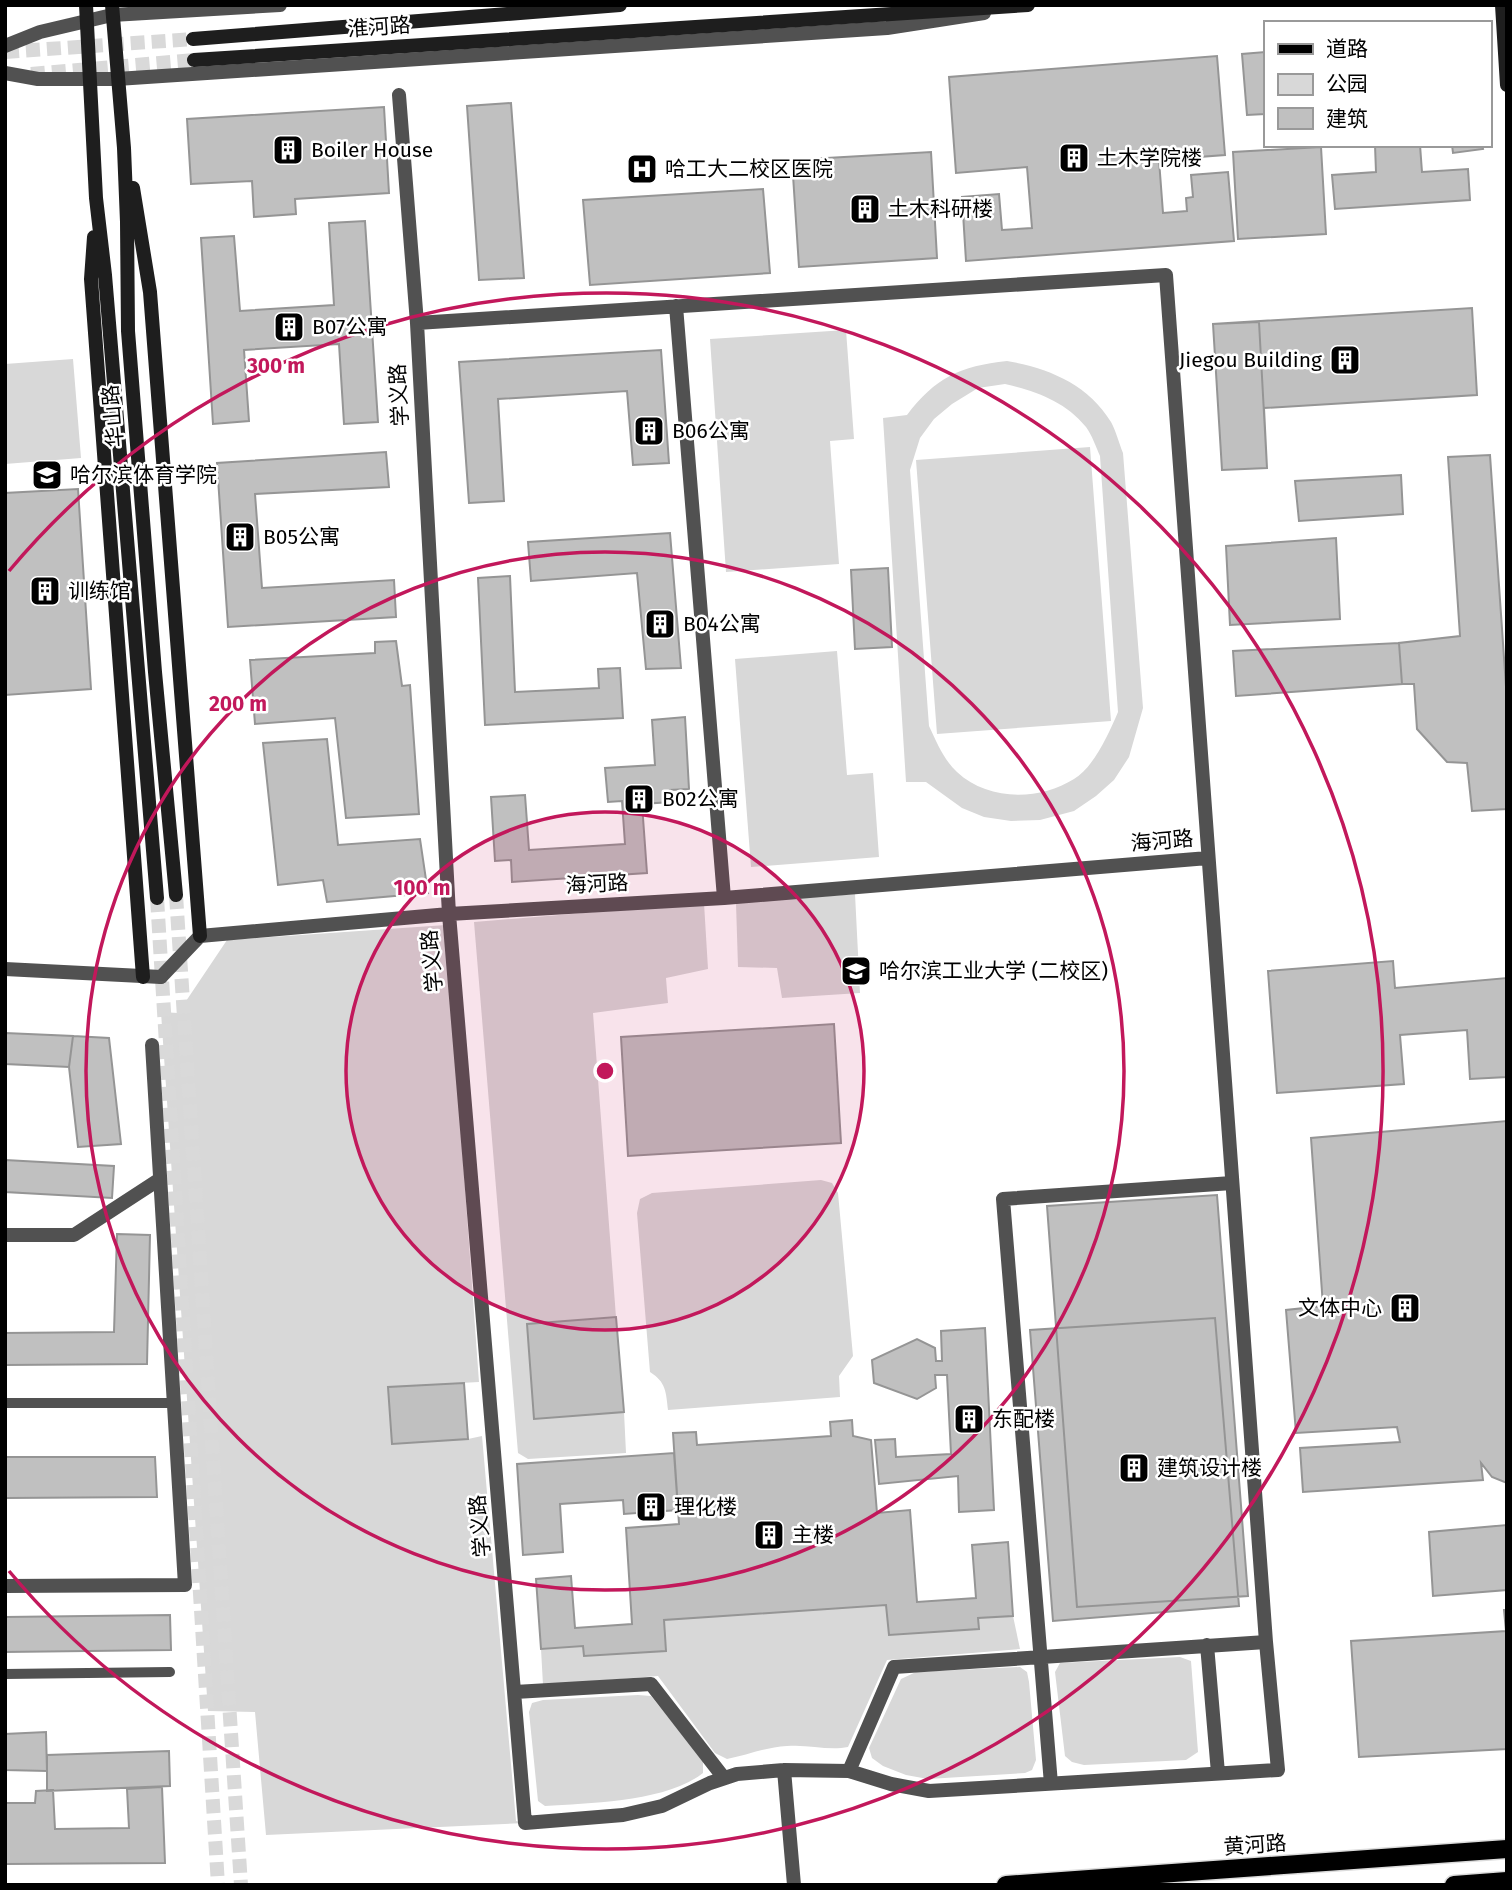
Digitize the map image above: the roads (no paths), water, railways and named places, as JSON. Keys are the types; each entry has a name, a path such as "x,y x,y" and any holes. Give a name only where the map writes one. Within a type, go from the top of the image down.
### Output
{"main road":[{"path":"86,5 96,198 157,898"},
{"name":"淮河路","path":"193,39 620,5"},
{"name":"淮河路","path":"194,60 1028,5"},
{"path":"1502,5 1507,85"},
{"name":"华山路","path":"112,10 124,148 128,331 176,895"},
{"path":"124,148 140,223 150,292 201,936"},
{"name":"华山路","path":"96,198 91,279 143,977"},
{"name":"黄河路","path":"1006,1885 1507,1849"},
{"path":"1454,1885 1507,1881"}],"street":[{"path":"5,46 40,32 88,21 112,10 280,5"},
{"path":"5,73 38,79 117,79 887,28 1039,5"},
{"name":"学义路","path":"399,95 416,323 449,914 525,1823 623,1815 662,1806 724,1778"},
{"path":"416,323 1166,275 1266,1642 1278,1770 929,1791 891,1784 849,1770 784,1770 737,1774 724,1778 651,1684 515,1692"},
{"path":"676,306 724,898"},
{"name":"海河路","path":"201,936 449,914 724,898 1209,858"},
{"path":"5,969 162,977 201,936"},
{"path":"5,1586 185,1585 152,1045"},
{"path":"5,1234 74,1235 160,1179"},
{"path":"1051,1784 1003,1199 1232,1183"},
{"path":"849,1770 894,1667 1266,1642"},
{"path":"1207,1645 1218,1773"},
{"path":"784,1770 794,1885"}],"lane":[{"path":"5,1403 174,1403"},
{"path":"5,1674 170,1672"}],"tunnel":[{"path":"5,52 193,39"},
{"path":"31,74 194,60"},
{"path":"176,895 241,1885"},
{"path":"157,898 218,1885"}],"place":[{"name":"Boiler House","path":"288,150"},
{"name":"土木学院楼","path":"1074,158"},
{"name":"哈工大二校区医院","path":"642,169"},
{"name":"土木科研楼","path":"865,209"},
{"name":"B07公寓","path":"289,327"},
{"name":"Jiegou Building","path":"1345,360"},
{"name":"B06公寓","path":"649,431"},
{"name":"哈尔滨体育学院","path":"47,475"},
{"name":"B05公寓","path":"240,537"},
{"name":"训练馆","path":"45,591"},
{"name":"B04公寓","path":"660,624"},
{"name":"B02公寓","path":"639,799"},
{"name":"哈尔滨工业大学 (二校区)","path":"856,971"},
{"name":"文体中心","path":"1405,1308"},
{"name":"东配楼","path":"969,1419"},
{"name":"建筑设计楼","path":"1134,1468"},
{"name":"理化楼","path":"651,1507"},
{"name":"主楼","path":"769,1535"}]}
